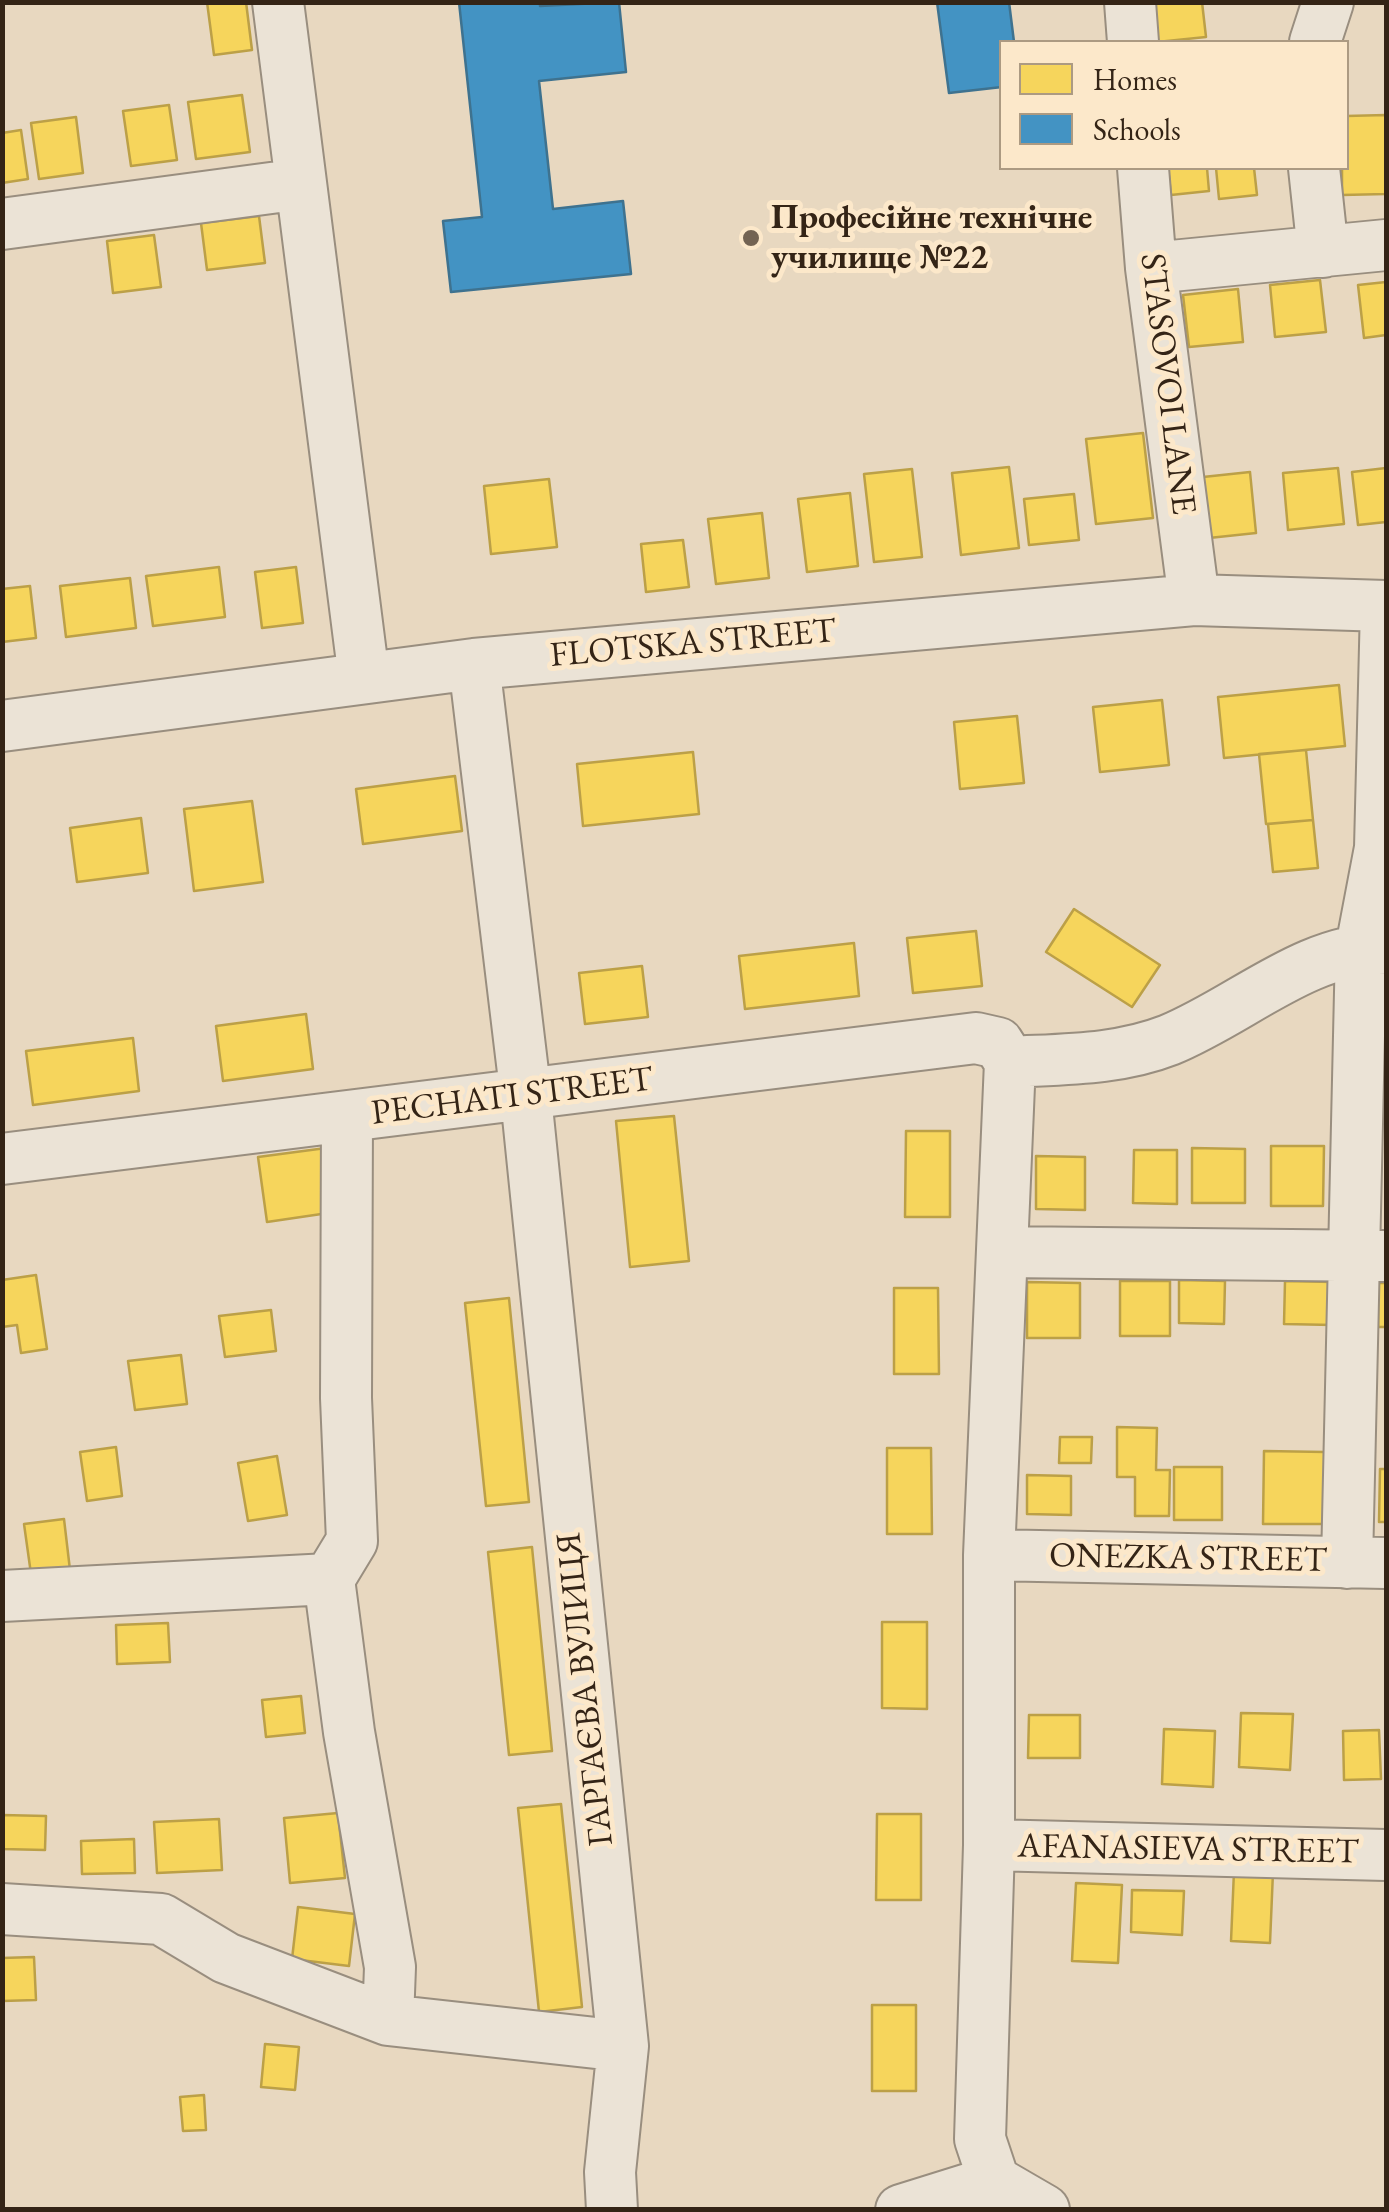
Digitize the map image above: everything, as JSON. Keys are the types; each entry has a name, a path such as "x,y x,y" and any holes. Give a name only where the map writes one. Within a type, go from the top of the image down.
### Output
{"street":[{"path":"278,2 364,678"},
{"path":"1130,2 1133,40"},
{"path":"1316,40 1328,2"},
{"name":"STASOVOI LANE","path":"1143,170 1151,268 1194,600"},
{"path":"1314,170 1323,252"},
{"path":"2,224 301,184"},
{"path":"1151,268 1386,245"},
{"name":"FLOTSKA STREET","path":"2,726 474,664 1194,600 1386,606"},
{"path":"1367,1563 1374,948 1386,606"},
{"name":"ГАРГАЄВА ВУЛИЦЯ","path":"474,664 526,1097 623,2046 610,2172 612,2210"},
{"path":"1044,2210 994,2182 980,2139 989,1845 989,1555 1010,1062 1115,1056 1170,1039 1320,959 1374,948"},
{"name":"PECHATI STREET","path":"2,1159 526,1097 976,1038 998,1043 1010,1062"},
{"path":"347,1116 346,1398 352,1541 330,1579 349,1732 390,1966 388,2020"},
{"path":"1003,1252 1370,1256"},
{"name":"ONEZKA STREET","path":"989,1555 1367,1563"},
{"path":"2,1596 330,1579"},
{"name":"AFANASIEVA STREET","path":"989,1845 1386,1855"},
{"path":"2,1909 161,1919 226,1958 388,2020 623,2046"},
{"path":"901,2210 994,2182"}],"building: Homes":[{"path":"207,2 246,2 252,50 214,55"},
{"path":"1152,2 1202,2 1206,37 1157,40"},
{"path":"242,95 250,152 196,159 188,102"},
{"path":"169,105 177,160 131,166 123,111"},
{"path":"1386,115 1386,194 1342,195 1342,170 1349,170 1349,116"},
{"path":"76,117 83,173 39,179 31,123"},
{"path":"21,130 28,179 2,183 2,133"},
{"path":"1168,170 1207,170 1209,191 1171,195"},
{"path":"1216,170 1254,170 1257,195 1219,199"},
{"path":"259,216 265,263 207,270 201,223"},
{"path":"154,235 161,287 113,293 107,241"},
{"path":"1320,280 1326,332 1275,337 1270,285"},
{"path":"1386,282 1386,335 1364,338 1358,285"},
{"path":"1238,289 1243,342 1189,347 1183,295"},
{"path":"1143,433 1153,518 1096,524 1086,439"},
{"path":"1009,467 1019,548 961,555 952,473"},
{"path":"1338,468 1344,524 1288,530 1283,473"},
{"path":"1386,468 1386,522 1358,525 1352,472"},
{"path":"912,469 922,557 874,562 864,474"},
{"path":"1250,472 1256,533 1209,538 1203,477"},
{"path":"549,479 557,547 491,554 484,486"},
{"path":"850,493 858,566 807,572 798,499"},
{"path":"1074,494 1079,540 1029,545 1024,499"},
{"path":"762,513 769,578 716,584 708,519"},
{"path":"683,540 689,587 646,592 641,544"},
{"path":"219,567 225,617 153,626 146,576"},
{"path":"296,567 303,623 262,628 255,572"},
{"path":"130,578 136,628 66,637 60,586"},
{"path":"30,586 36,638 2,642 2,589"},
{"path":"1339,685 1345,746 1224,758 1218,697"},
{"path":"1162,700 1169,765 1100,772 1093,707"},
{"path":"1017,716 1024,783 960,789 954,722"},
{"path":"1306,750 1313,820 1266,824 1259,754"},
{"path":"693,752 699,814 583,826 577,764"},
{"path":"455,776 462,831 363,844 356,789"},
{"path":"252,801 263,882 194,891 184,809"},
{"path":"141,818 148,873 77,882 70,828"},
{"path":"1313,820 1318,868 1273,872 1268,824"},
{"path":"1074,909 1160,965 1132,1007 1046,952"},
{"path":"976,931 982,986 913,993 907,938"},
{"path":"854,943 859,996 745,1009 739,956"},
{"path":"642,966 648,1017 585,1024 579,973"},
{"path":"306,1014 313,1069 223,1081 216,1026"},
{"path":"133,1038 139,1091 33,1105 26,1051"},
{"path":"674,1116 689,1261 630,1267 616,1121"},
{"path":"906,1131 950,1131 950,1217 905,1217"},
{"path":"1271,1146 1324,1146 1323,1206 1271,1206"},
{"path":"326,1148 335,1212 267,1222 258,1157"},
{"path":"1192,1148 1245,1149 1245,1203 1192,1203"},
{"path":"1134,1150 1177,1150 1177,1204 1133,1203"},
{"path":"1036,1156 1085,1157 1085,1210 1036,1209"},
{"path":"36,1275 47,1349 21,1353 17,1325 2,1327 2,1280"},
{"path":"1179,1280 1225,1281 1224,1324 1179,1323"},
{"path":"1120,1281 1170,1281 1170,1336 1120,1336"},
{"path":"1285,1281 1333,1282 1333,1325 1284,1324"},
{"path":"1027,1282 1080,1283 1080,1338 1027,1338"},
{"path":"1378,1283 1386,1283 1386,1327 1378,1327"},
{"path":"894,1288 938,1288 939,1374 894,1374"},
{"path":"509,1298 529,1502 486,1506 465,1303"},
{"path":"271,1310 276,1351 225,1357 219,1316"},
{"path":"181,1355 187,1404 135,1410 128,1361"},
{"path":"1117,1427 1157,1428 1156,1470 1170,1470 1169,1516 1135,1516 1135,1477 1117,1477"},
{"path":"1060,1437 1092,1437 1091,1463 1059,1463"},
{"path":"116,1447 122,1496 87,1501 80,1452"},
{"path":"887,1448 931,1448 932,1534 887,1534"},
{"path":"1264,1451 1326,1452 1326,1524 1263,1524"},
{"path":"277,1456 287,1515 248,1521 238,1463"},
{"path":"1174,1467 1222,1467 1222,1520 1174,1520"},
{"path":"1380,1469 1386,1469 1386,1522 1379,1522"},
{"path":"1027,1475 1071,1476 1071,1515 1027,1514"},
{"path":"64,1519 70,1570 31,1574 24,1524"},
{"path":"532,1547 552,1751 509,1755 488,1552"},
{"path":"882,1622 927,1622 927,1709 882,1708"},
{"path":"168,1623 170,1662 117,1664 116,1625"},
{"path":"301,1696 305,1733 266,1737 262,1700"},
{"path":"1241,1713 1293,1714 1290,1770 1239,1767"},
{"path":"1029,1715 1080,1715 1080,1758 1028,1758"},
{"path":"1164,1729 1215,1731 1213,1787 1162,1784"},
{"path":"1379,1730 1381,1779 1344,1780 1343,1731"},
{"path":"561,1804 582,2007 539,2012 518,1808"},
{"path":"338,1813 345,1878 290,1883 284,1818"},
{"path":"877,1814 921,1814 921,1900 876,1900"},
{"path":"2,1815 46,1816 45,1850 2,1849"},
{"path":"219,1819 222,1870 157,1873 154,1822"},
{"path":"134,1839 135,1873 82,1874 81,1841"},
{"path":"1234,1871 1273,1872 1270,1943 1231,1941"},
{"path":"1076,1883 1122,1885 1118,1963 1072,1961"},
{"path":"1132,1890 1184,1891 1182,1935 1131,1932"},
{"path":"298,1907 355,1914 349,1966 292,1959"},
{"path":"34,1957 36,2000 2,2001 2,1958"},
{"path":"872,2005 916,2005 916,2091 872,2091"},
{"path":"265,2044 299,2047 295,2090 261,2087"},
{"path":"204,2095 206,2130 183,2131 180,2097"}],"building: Schools":[{"path":"459,2 540,2 540,6 619,2 626,72 539,81 553,209 623,201 631,274 451,292 443,221 482,217"},
{"path":"937,2 1009,2 1014,40 999,40 999,87 949,93"}],"place":[{"name":"Професійне технічне училище №22","path":"751,238"}]}
